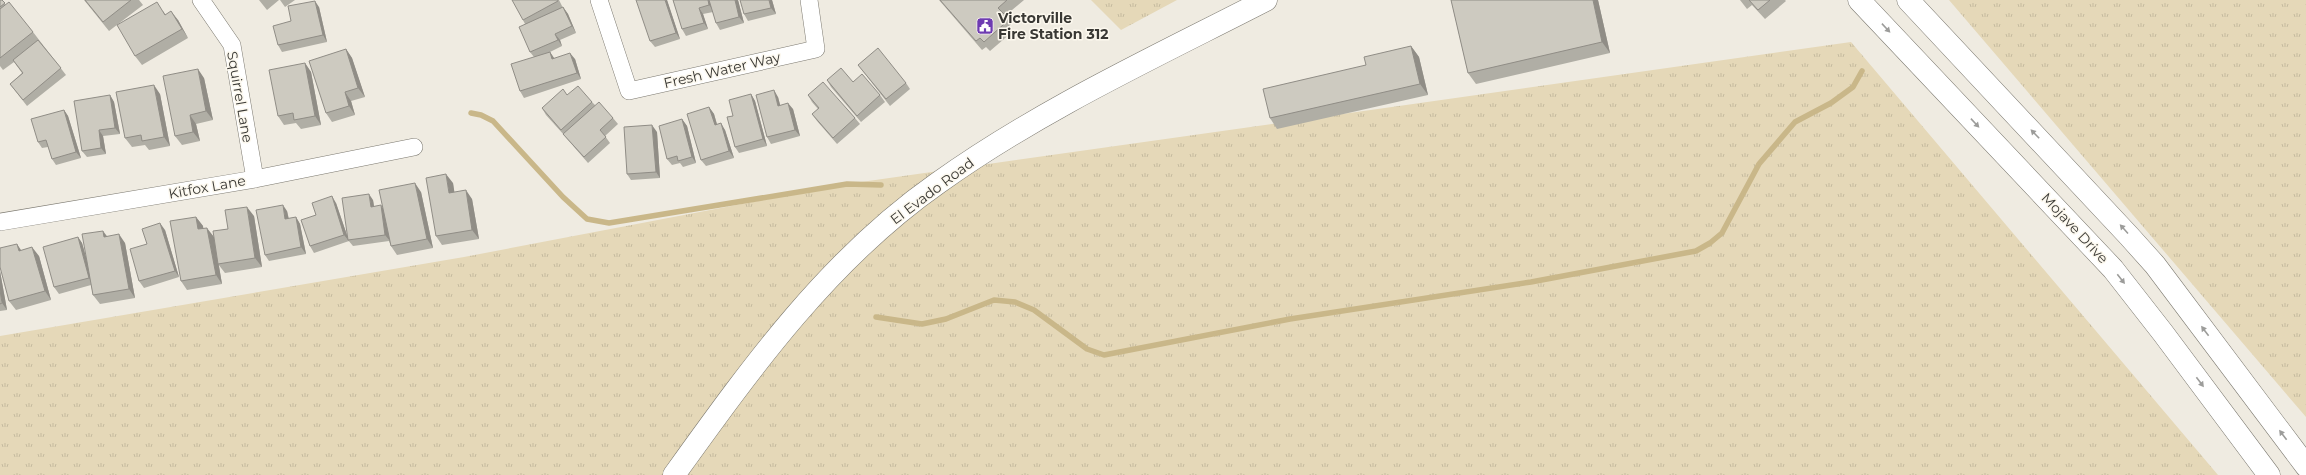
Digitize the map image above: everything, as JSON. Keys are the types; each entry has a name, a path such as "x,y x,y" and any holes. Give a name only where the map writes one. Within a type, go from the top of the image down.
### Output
{"main road":[{"name":"El Evado Road","path":"674,475 745,377 787,323 834,273 892,219 937,183 992,147 1063,104 1266,0"},
{"name":"Mojave Drive","path":"1859,0 2113,269 2164,333 2270,475"},
{"path":"1908,0 2096,198 2140,247 2306,466"}],"street":[{"name":"Squirrel Lane","path":"201,0 232,45 255,179"},
{"name":"Fresh Water Way","path":"599,0 629,91 816,49 809,0"},
{"name":"Kitfox Lane","path":"1,218 255,179 414,147"}],"green space":[{"path":"1091,0 1177,0 1121,30"},
{"path":"1949,0 2306,0 2306,417"},
{"path":"1851,42 2218,475 0,475 0,336 464,257 847,184"}],"building":[{"path":"0,0 5,3 0,7"},
{"path":"85,0 131,0 103,22"},
{"path":"512,0 558,0 558,1 523,20"},
{"path":"636,0 665,0 676,33 650,41"},
{"path":"673,0 708,0 709,5 699,8 704,23 682,29"},
{"path":"709,0 735,0 739,17 716,23"},
{"path":"740,0 769,0 771,8 744,14"},
{"name":"Victorville Fire Station 312","path":"940,0 1007,0 998,8 1005,15 1000,19 1004,24 984,42 980,38 976,41"},
{"path":"1451,0 1593,0 1602,42 1468,73"},
{"path":"1749,0 1770,0 1758,10"},
{"path":"315,1 323,35 278,45 273,26 291,21 288,6"},
{"path":"9,2 33,32 0,58 0,9"},
{"path":"157,2 165,15 171,11 182,29 135,56 117,25"},
{"path":"563,7 572,26 555,34 558,40 530,52 519,27"},
{"path":"38,40 61,68 23,100 10,84 23,73 13,60"},
{"path":"1411,46 1420,84 1270,118 1263,89 1366,65 1364,57"},
{"path":"878,48 906,83 886,99 858,65"},
{"path":"346,49 358,88 345,92 349,106 326,113 309,61"},
{"path":"550,52 552,59 570,53 577,73 520,91 511,64"},
{"path":"305,63 315,116 294,120 293,113 278,116 269,70"},
{"path":"841,68 853,82 862,74 880,95 857,116 827,80"},
{"path":"198,69 206,111 190,115 193,132 175,136 163,76"},
{"path":"823,82 855,118 833,138 812,114 819,108 808,95"},
{"path":"154,85 164,137 142,141 141,135 125,138 116,92"},
{"path":"578,86 592,102 561,130 542,108 563,89 567,95"},
{"path":"774,90 778,106 788,103 795,130 767,137 756,95"},
{"path":"751,94 763,139 735,147 727,117 733,116 729,100"},
{"path":"110,95 115,128 99,130 101,148 82,151 74,101"},
{"path":"599,102 613,118 600,130 606,137 584,157 563,134"},
{"path":"709,107 715,125 721,123 729,151 701,160 687,114"},
{"path":"64,110 76,152 52,159 46,140 38,142 31,119"},
{"path":"682,119 692,157 678,161 677,156 667,159 659,126"},
{"path":"652,125 656,172 627,174 624,127"},
{"path":"446,174 449,193 466,190 472,230 436,236 426,178"},
{"path":"415,183 427,239 391,246 379,190"},
{"path":"369,194 371,207 381,205 385,235 348,240 342,198"},
{"path":"332,196 344,235 310,246 301,220 316,215 312,203"},
{"path":"283,205 285,219 296,217 301,247 265,255 256,210"},
{"path":"247,207 255,258 218,264 213,231 228,229 225,210"},
{"path":"196,217 198,229 207,228 216,275 181,281 170,221"},
{"path":"160,223 175,271 139,281 130,249 147,244 142,229"},
{"path":"103,231 104,237 119,234 129,289 93,295 82,234"},
{"path":"78,237 89,278 54,287 43,247"},
{"path":"17,244 19,251 32,247 45,291 9,301 0,267 0,248"},
{"path":"0,290 2,303 0,304"}],"waterway":[{"path":"876,317 922,324 946,319 994,300 1015,302 1034,310 1087,349 1104,355 1290,319 1531,282 1696,251 1710,243 1722,233 1759,164 1795,122 1831,103 1853,87 1862,71"},
{"path":"471,113 481,115 493,121 563,197 587,219 609,223 847,184 881,185"}],"place":[{"name":"Victorville Fire Station 312","path":"985,26"}]}
